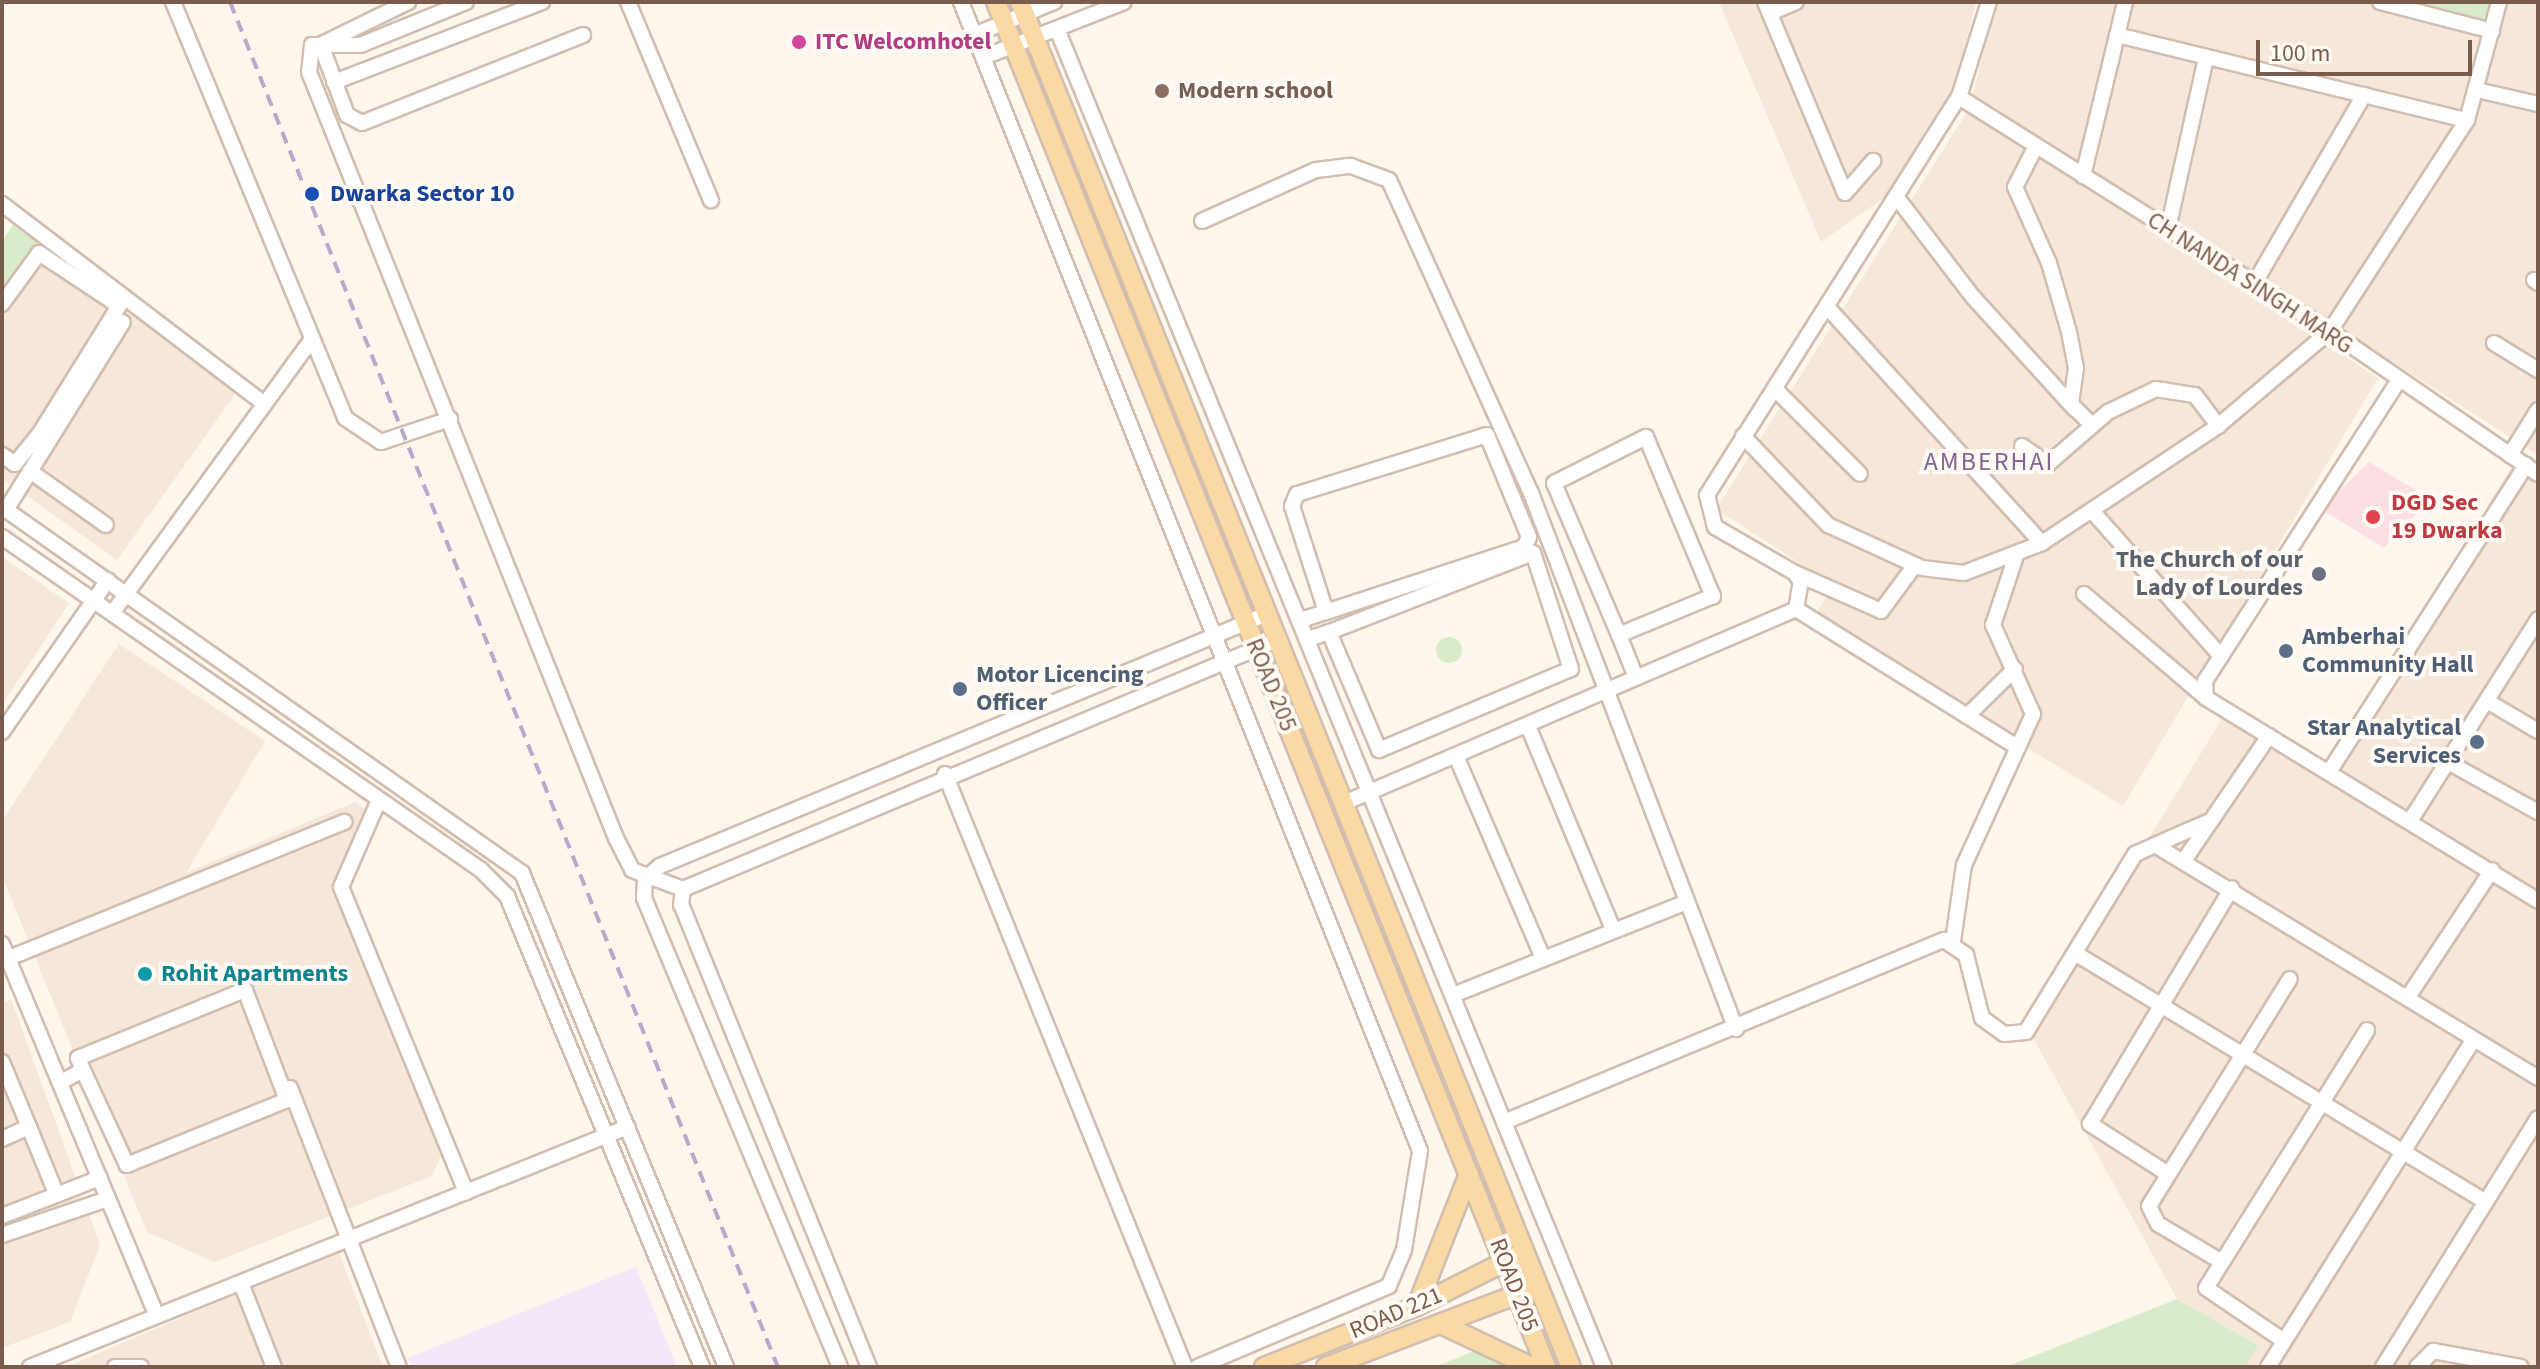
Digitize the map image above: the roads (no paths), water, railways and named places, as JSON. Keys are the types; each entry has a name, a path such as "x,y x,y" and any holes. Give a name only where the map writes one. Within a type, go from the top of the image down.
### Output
{"main road":[{"name":"ROAD 205","path":"996,2 1506,1261 1546,1367"},
{"name":"ROAD 205","path":"1022,8 1571,1367"},
{"path":"1417,1306 1469,1174"},
{"name":"ROAD 221","path":"1264,1367 1417,1306 1525,1251"},
{"name":"ROAD 221","path":"1326,1367 1539,1286"},
{"path":"1441,1324 1532,1367"}],"street":[{"path":"173,2 345,418 370,438 393,440 450,419"},
{"path":"408,2 308,49 309,72 610,824 632,870 645,879 683,889 945,774 1277,640"},
{"path":"321,45 360,45 466,2"},
{"path":"334,82 542,2"},
{"path":"628,2 711,200"},
{"path":"961,2 1219,636 1421,1166 1389,1286 1197,1367"},
{"path":"974,35 1004,22 1022,8 1052,2"},
{"path":"984,57 1124,2"},
{"path":"1796,2 1767,7 1845,193 1873,161"},
{"path":"1915,565 1881,611 1795,573 1730,537 1707,514 1707,495 1898,199 1959,97 1989,2"},
{"path":"2083,176 2125,2"},
{"path":"2380,2 2492,31"},
{"path":"1743,436 1828,525 1915,565 1964,573 2042,543 2093,512 2218,426 2330,331 2467,120 2499,2"},
{"path":"1057,29 1604,1367"},
{"path":"321,45 347,115 362,123 583,35"},
{"path":"2117,35 2467,120"},
{"path":"2168,229 2206,57"},
{"path":"2477,90 2538,104"},
{"path":"2254,284 2364,95"},
{"name":"CH NANDA SINGH MARG","path":"1959,97 2330,331 2398,381 2532,470"},
{"path":"2036,146 2015,187 2049,263 2069,332 2075,409"},
{"path":"1202,221 1316,170 1351,166 1389,180 1531,493 1601,687 1736,1029"},
{"path":"1898,199 1973,297 2092,425"},
{"path":"2,204 263,403"},
{"path":"2,304 39,253 119,306 40,433 15,464 2,455"},
{"path":"1828,308 2042,543"},
{"path":"123,322 4,508 522,873 726,1367"},
{"path":"113,612 312,339"},
{"path":"2494,343 2538,370"},
{"path":"2206,698 2202,687 2398,381"},
{"path":"1775,389 1860,474"},
{"path":"2022,446 2048,464 2092,425 2156,389 2195,395 2218,426"},
{"path":"2510,455 2538,410"},
{"path":"1300,620 1326,612 1528,542 1487,435 1297,494 1292,506 1326,612"},
{"path":"1619,635 1713,596 1646,437 1554,483 1635,675"},
{"path":"2329,772 2532,470"},
{"path":"30,471 106,525"},
{"path":"2093,512 2221,656"},
{"path":"2,537 379,800 507,896 702,1367"},
{"path":"1308,639 1533,553 1571,669 1379,750 1329,632"},
{"path":"1953,941 1964,865 2033,708 1993,625 2017,553"},
{"path":"1795,573 1801,582 1796,609"},
{"path":"2,732 108,580"},
{"path":"2084,594 2206,698 2492,870 2538,901"},
{"path":"1344,803 1528,726 1601,687 1796,609"},
{"path":"1796,609 2017,747"},
{"path":"840,1367 644,898 645,879 660,866 1267,614"},
{"path":"2410,821 2487,701 2532,642 2538,619"},
{"path":"1967,716 2015,669"},
{"path":"2487,701 2538,731"},
{"path":"1528,726 1612,927"},
{"path":"2185,859 2269,736"},
{"path":"1456,756 1542,956"},
{"path":"2448,762 2538,812"},
{"path":"945,774 1185,1367"},
{"path":"379,800 341,887 466,1192"},
{"path":"1953,941 1966,955 1982,1018 2004,1034 2026,1032 2078,955 2135,854 2212,820"},
{"path":"9,958 344,822"},
{"path":"2155,845 2185,859 2538,1078"},
{"path":"2408,997 2492,870"},
{"path":"2168,1174 2090,1124 2232,888"},
{"path":"683,889 681,905 869,1367"},
{"path":"1453,995 1612,927 1684,903"},
{"path":"1504,1122 1953,941"},
{"path":"2,944 157,1316"},
{"path":"2078,955 2162,1003 2486,1202"},
{"path":"2222,1262 2151,1218 2150,1200 2290,979"},
{"path":"245,990 287,1100 127,1165 83,1070 78,1058 245,990"},
{"path":"2284,1341 2208,1292 2222,1262 2367,1030"},
{"path":"2268,1367 2474,1039"},
{"path":"277,1052 345,1241 399,1367"},
{"path":"2,1062 56,1193"},
{"path":"61,1082 83,1070"},
{"path":"2383,1367 2538,1118"},
{"path":"2,1139 29,1127"},
{"path":"30,1367 54,1363 157,1316 628,1127"},
{"path":"2,1216 100,1178"},
{"path":"2,1235 108,1199"},
{"path":"1525,1251 1551,1238"},
{"path":"241,1283 274,1367"},
{"path":"2417,1367 2441,1351 2521,1367"},
{"path":"115,1367 141,1367"}],"railway":[{"path":"230,2 778,1367"}],"place":[{"name":"ITC Welcomhotel","path":"799,42"},
{"name":"Modern school","path":"1162,91"},
{"name":"Dwarka Sector 10","path":"312,194"},
{"name":"DGD Sec 19 Dwarka","path":"2373,517"},
{"name":"The Church of our Lady of Lourdes","path":"2319,574"},
{"name":"Amberhai Community Hall","path":"2286,651"},
{"name":"Motor Licencing Officer","path":"960,689"},
{"name":"Star Analytical Services","path":"2477,742"},
{"name":"Rohit Apartments","path":"145,974"}],"district":[{"name":"AMBERHAI","path":"1989,462"}]}
